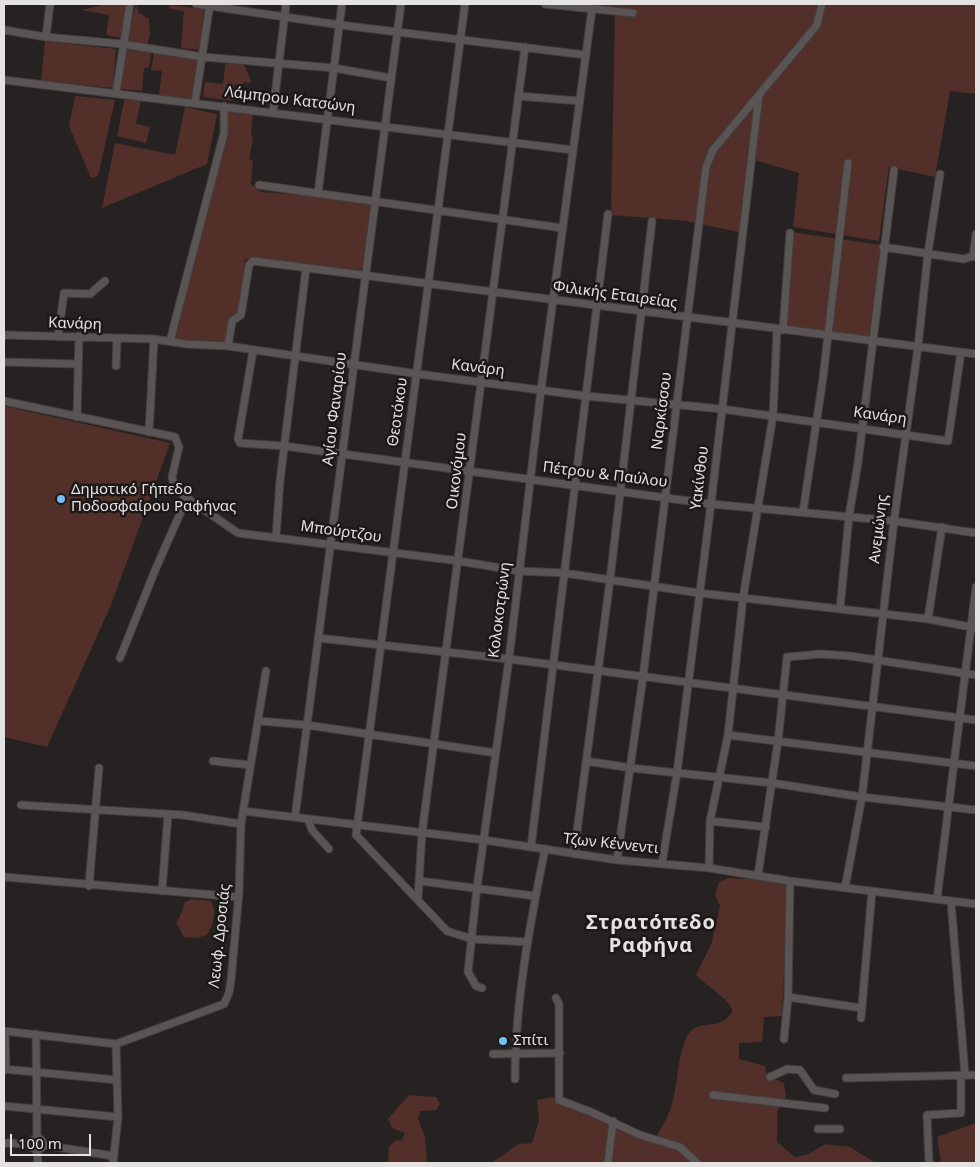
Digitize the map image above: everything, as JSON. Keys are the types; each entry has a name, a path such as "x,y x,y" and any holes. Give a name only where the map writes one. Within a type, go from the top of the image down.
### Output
{"street":[{"path":"46,37 50,4"},
{"path":"116,93 122,44 130,4"},
{"path":"196,4 210,4 340,25 586,55"},
{"path":"196,102 210,4"},
{"path":"273,112 286,4"},
{"path":"318,192 342,4"},
{"name":"Αγίου Φαναρίου","path":"295,817 402,4"},
{"name":"Θεοτόκου","path":"357,825 392,553 430,284 447,134 462,39 465,4"},
{"path":"545,4 633,13"},
{"name":"Ναρκίσσου","path":"617,860 643,677 704,176 709,157 817,25 822,4"},
{"name":"Κολοκοτρώνη","path":"482,988 476,986 468,974 477,887 509,659 541,390 592,9"},
{"path":"4,30 46,37 122,44 203,57 334,68 391,78"},
{"name":"Οικονόμου","path":"418,899 422,833 459,561 501,219 526,47"},
{"name":"Λάμπρου Κατσώνη","path":"4,80 196,102 573,150"},
{"name":"Υακίνθου","path":"662,863 677,773 711,504 759,95"},
{"path":"518,96 580,101"},
{"path":"170,342 224,133 224,106"},
{"path":"803,512 828,336 848,163"},
{"path":"840,609 849,516 862,428 894,170"},
{"name":"Ανεμώνης","path":"844,888 854,851 862,797 871,706 894,521 918,348 928,253 940,174"},
{"path":"259,186 318,192 375,203 562,228"},
{"path":"530,847 608,214"},
{"path":"574,854 610,580 652,220"},
{"path":"709,868 710,821 721,778 728,734 743,598 773,416 790,234"},
{"path":"883,247 959,259 974,256 976,234"},
{"name":"Φιλικής Εταιρείας","path":"228,346 232,321 242,314 250,262 976,354"},
{"path":"276,537 284,446 306,269"},
{"path":"58,337 64,293 90,294 105,280"},
{"name":"Κανάρη","path":"4,335 154,339 228,346 418,374 586,396 722,409 948,441 961,352"},
{"path":"77,417 79,336"},
{"path":"116,366 117,339"},
{"path":"149,432 154,339"},
{"name":"Πέτρου & Παύλου","path":"253,351 238,436 238,440 241,443 284,446 530,480 665,496 711,504 849,516 976,533"},
{"path":"4,362 78,364"},
{"name":"Μπούρτζου","path":"4,401 175,437 178,443 177,458 172,480 177,490 236,532 459,561 519,571 564,573 699,593 883,613 973,628"},
{"path":"120,658 156,568 187,498"},
{"path":"928,619 942,527"},
{"path":"937,899 959,718 973,628 976,587"},
{"path":"318,638 509,659 976,720"},
{"path":"758,875 778,741 787,657 789,655 821,654 976,675"},
{"name":"Λεωφ. Δροσιάς","path":"4,1031 116,1044 224,1004 230,987 238,897 241,824 266,671"},
{"path":"259,721 369,733 496,753"},
{"path":"728,734 976,766"},
{"path":"213,761 250,766"},
{"path":"586,761 976,810"},
{"path":"89,886 100,768"},
{"path":"21,805 168,814 241,824"},
{"name":"Τζων Κέννεντι","path":"243,811 484,840 617,860 709,868 790,881 976,904"},
{"path":"162,891 168,814"},
{"path":"308,819 313,830 329,850"},
{"path":"710,821 766,827"},
{"path":"357,825 356,836 447,931 472,939 528,942"},
{"path":"515,1079 515,1054 528,942 545,850"},
{"path":"4,877 89,886 238,897"},
{"path":"420,881 535,896"},
{"path":"784,1039 788,997 790,881"},
{"path":"861,1018 872,890"},
{"path":"929,1163 927,1114 961,1113 963,1075 951,901"},
{"path":"788,997 861,1008"},
{"path":"556,998 559,1004 559,1100 613,1121 640,1135 680,1147 697,1163"},
{"path":"4,1031 5,1069 117,1080"},
{"path":"31,1144 37,1137 36,1034"},
{"path":"37,1150 44,1145 113,1159 118,1117 116,1044"},
{"path":"493,1054 560,1053"},
{"path":"770,1077 787,1069 800,1070 814,1090 835,1094"},
{"path":"846,1078 976,1075"},
{"path":"713,1095 825,1108"},
{"path":"4,1106 118,1117"},
{"path":"608,1163 613,1121"},
{"path":"818,1129 840,1129"},
{"path":"37,1137 42,1139 44,1145"},
{"path":"4,1143 31,1144"},
{"path":"31,1144 33,1149 37,1150"},
{"path":"37,1150 38,1163"}],"shaded area":[{"path":"106,4 127,4 121,38 106,35 109,15 81,10"},
{"path":"136,4 139,13 149,19 150,35 147,45 127,40"},
{"path":"560,4 976,4 976,94 950,91 935,177 889,167 879,241 793,227 799,173 755,160 743,233 686,221 611,215 615,13"},
{"path":"170,5 204,9 200,50 181,48 184,11 170,9"},
{"path":"45,41 116,49 113,88 41,81"},
{"path":"125,50 151,52 149,67 144,68 142,91 120,89"},
{"path":"154,51 198,58 192,99 159,95 162,71 151,70"},
{"path":"243,62 252,83 244,82 241,87 235,84 233,101 203,97 205,82 223,84 225,64"},
{"path":"75,96 115,100 98,176 91,178 69,126"},
{"path":"125,97 141,100 136,124 150,127 146,143 117,136"},
{"path":"185,107 217,114 207,164 102,208 115,143 175,155"},
{"path":"226,109 253,113 251,133 253,138 249,159 253,161 251,184 261,192 307,195 370,205 364,276 245,259 238,315 230,316 227,346 173,340"},
{"path":"792,232 881,245 869,338 785,328"},
{"path":"4,406 170,443 111,605 47,747 4,737"},
{"path":"728,878 772,880 788,883 782,1016 764,1017 762,1042 739,1043 739,1059 765,1066 767,1076 784,1083 786,1098 777,1111 777,1142 795,1157 809,1154 825,1144 850,1147 876,1163 491,1163 519,1144 532,1143 539,1121 537,1100 552,1097 653,1142 671,1108 680,1056 690,1032 700,1026 723,1021 733,1010 721,996 696,975 711,945 720,906 715,894 719,882"},
{"path":"192,899 211,901 214,910 212,923 207,935 197,938 184,937 176,922 185,902"},
{"path":"409,1095 436,1097 440,1104 436,1110 420,1111 418,1119 425,1137 427,1163 388,1163 389,1147 395,1141 402,1140 405,1133 392,1128 388,1119"},
{"path":"976,1123 976,1163 941,1163 937,1137"}],"place":[{"name":"Δημοτικό Γήπεδο Ποδοσφαίρου Ραφήνας","path":"61,499"},
{"name":"Σπίτι","path":"503,1041"}],"district":[{"name":"Στρατόπεδο Ραφήνα","path":"651,934"}]}
